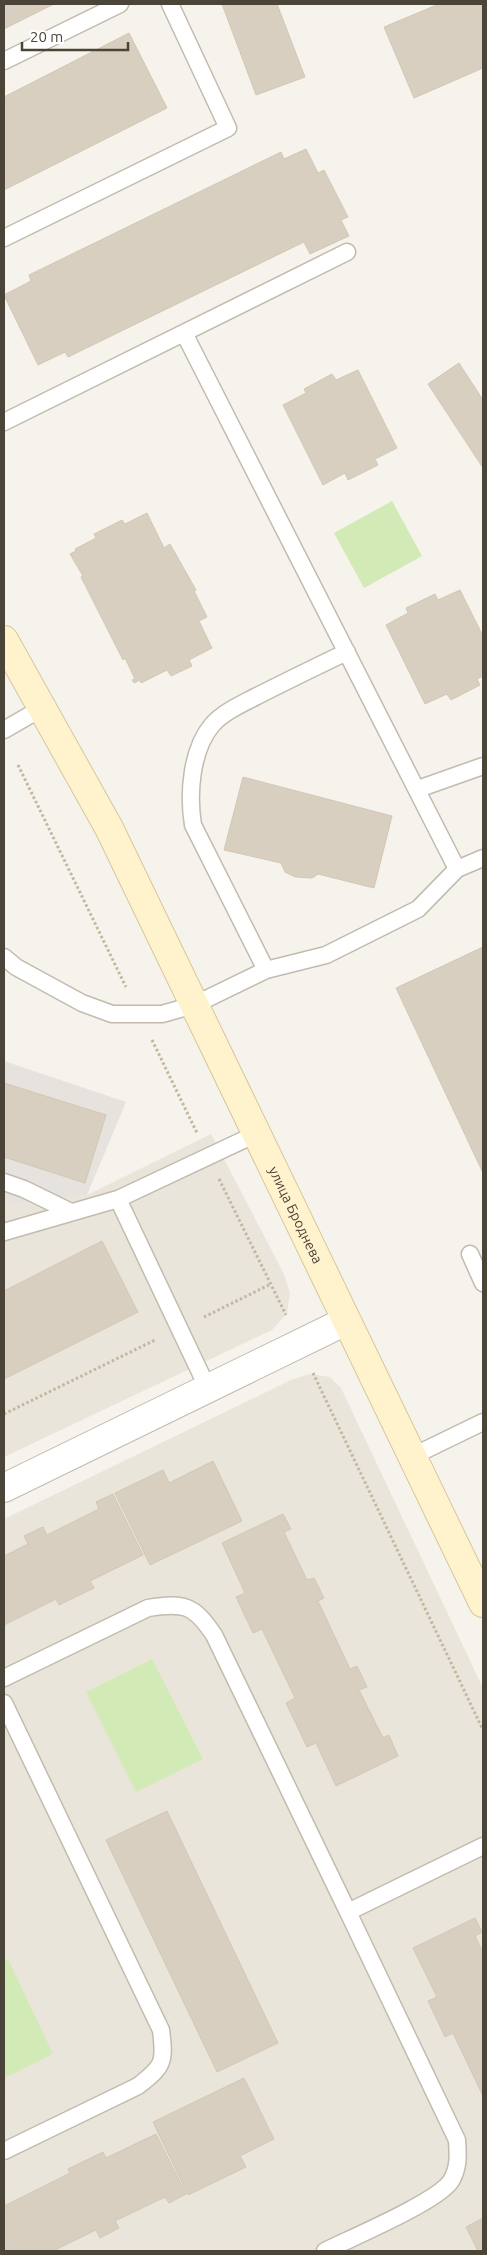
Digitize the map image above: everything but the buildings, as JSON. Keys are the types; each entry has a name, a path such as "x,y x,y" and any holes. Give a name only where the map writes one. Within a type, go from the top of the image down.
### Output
{"main road":[{"name":"улица Броднева","path":"9,649 108,828 483,1603"}],"street":[{"path":"4,633 9,649"},
{"path":"4,1488 346,1321"}],"lane":[{"path":"4,62 120,4"},
{"path":"4,238 228,128 170,4"},
{"path":"4,420 347,252"},
{"path":"184,333 346,652 418,789 457,869"},
{"path":"266,970 193,825 191,811 194,766 200,744 212,725 231,710 346,652"},
{"path":"4,730 42,708"},
{"path":"418,789 483,766"},
{"path":"4,957 16,967 82,1003 112,1014 162,1014 194,1005 266,970 326,955 418,909 457,869 483,858"},
{"path":"4,1232 118,1198 256,1134"},
{"path":"4,1182 24,1189 70,1212"},
{"path":"118,1198 208,1389"},
{"path":"470,1254 483,1283"},
{"path":"413,1456 483,1422"},
{"path":"4,1678 148,1608 172,1604 200,1613 214,1635 457,2140 458,2162 450,2182 434,2197 325,2251"},
{"path":"4,1703 161,2030 164,2054 156,2072 138,2086 4,2151"},
{"path":"348,1912 483,1846"}],"path":[{"path":"18,765 300,1344 483,1730"},
{"path":"4,1414 271,1284"}],"shaded area":[{"path":"4,1061 126,1102 87,1195 4,1205"},
{"path":"211,1134 284,1274 290,1293 287,1313 272,1330 4,1457 4,1205 87,1195"},
{"path":"310,1374 330,1377 341,1388 483,1688 483,2251 4,2251 4,1519 293,1379"}],"green space":[{"path":"392,501 422,556 364,588 334,533"},
{"path":"152,1659 203,1759 136,1792 86,1692"},
{"path":"8,1959 53,2054 4,2078 4,1961"}]}
